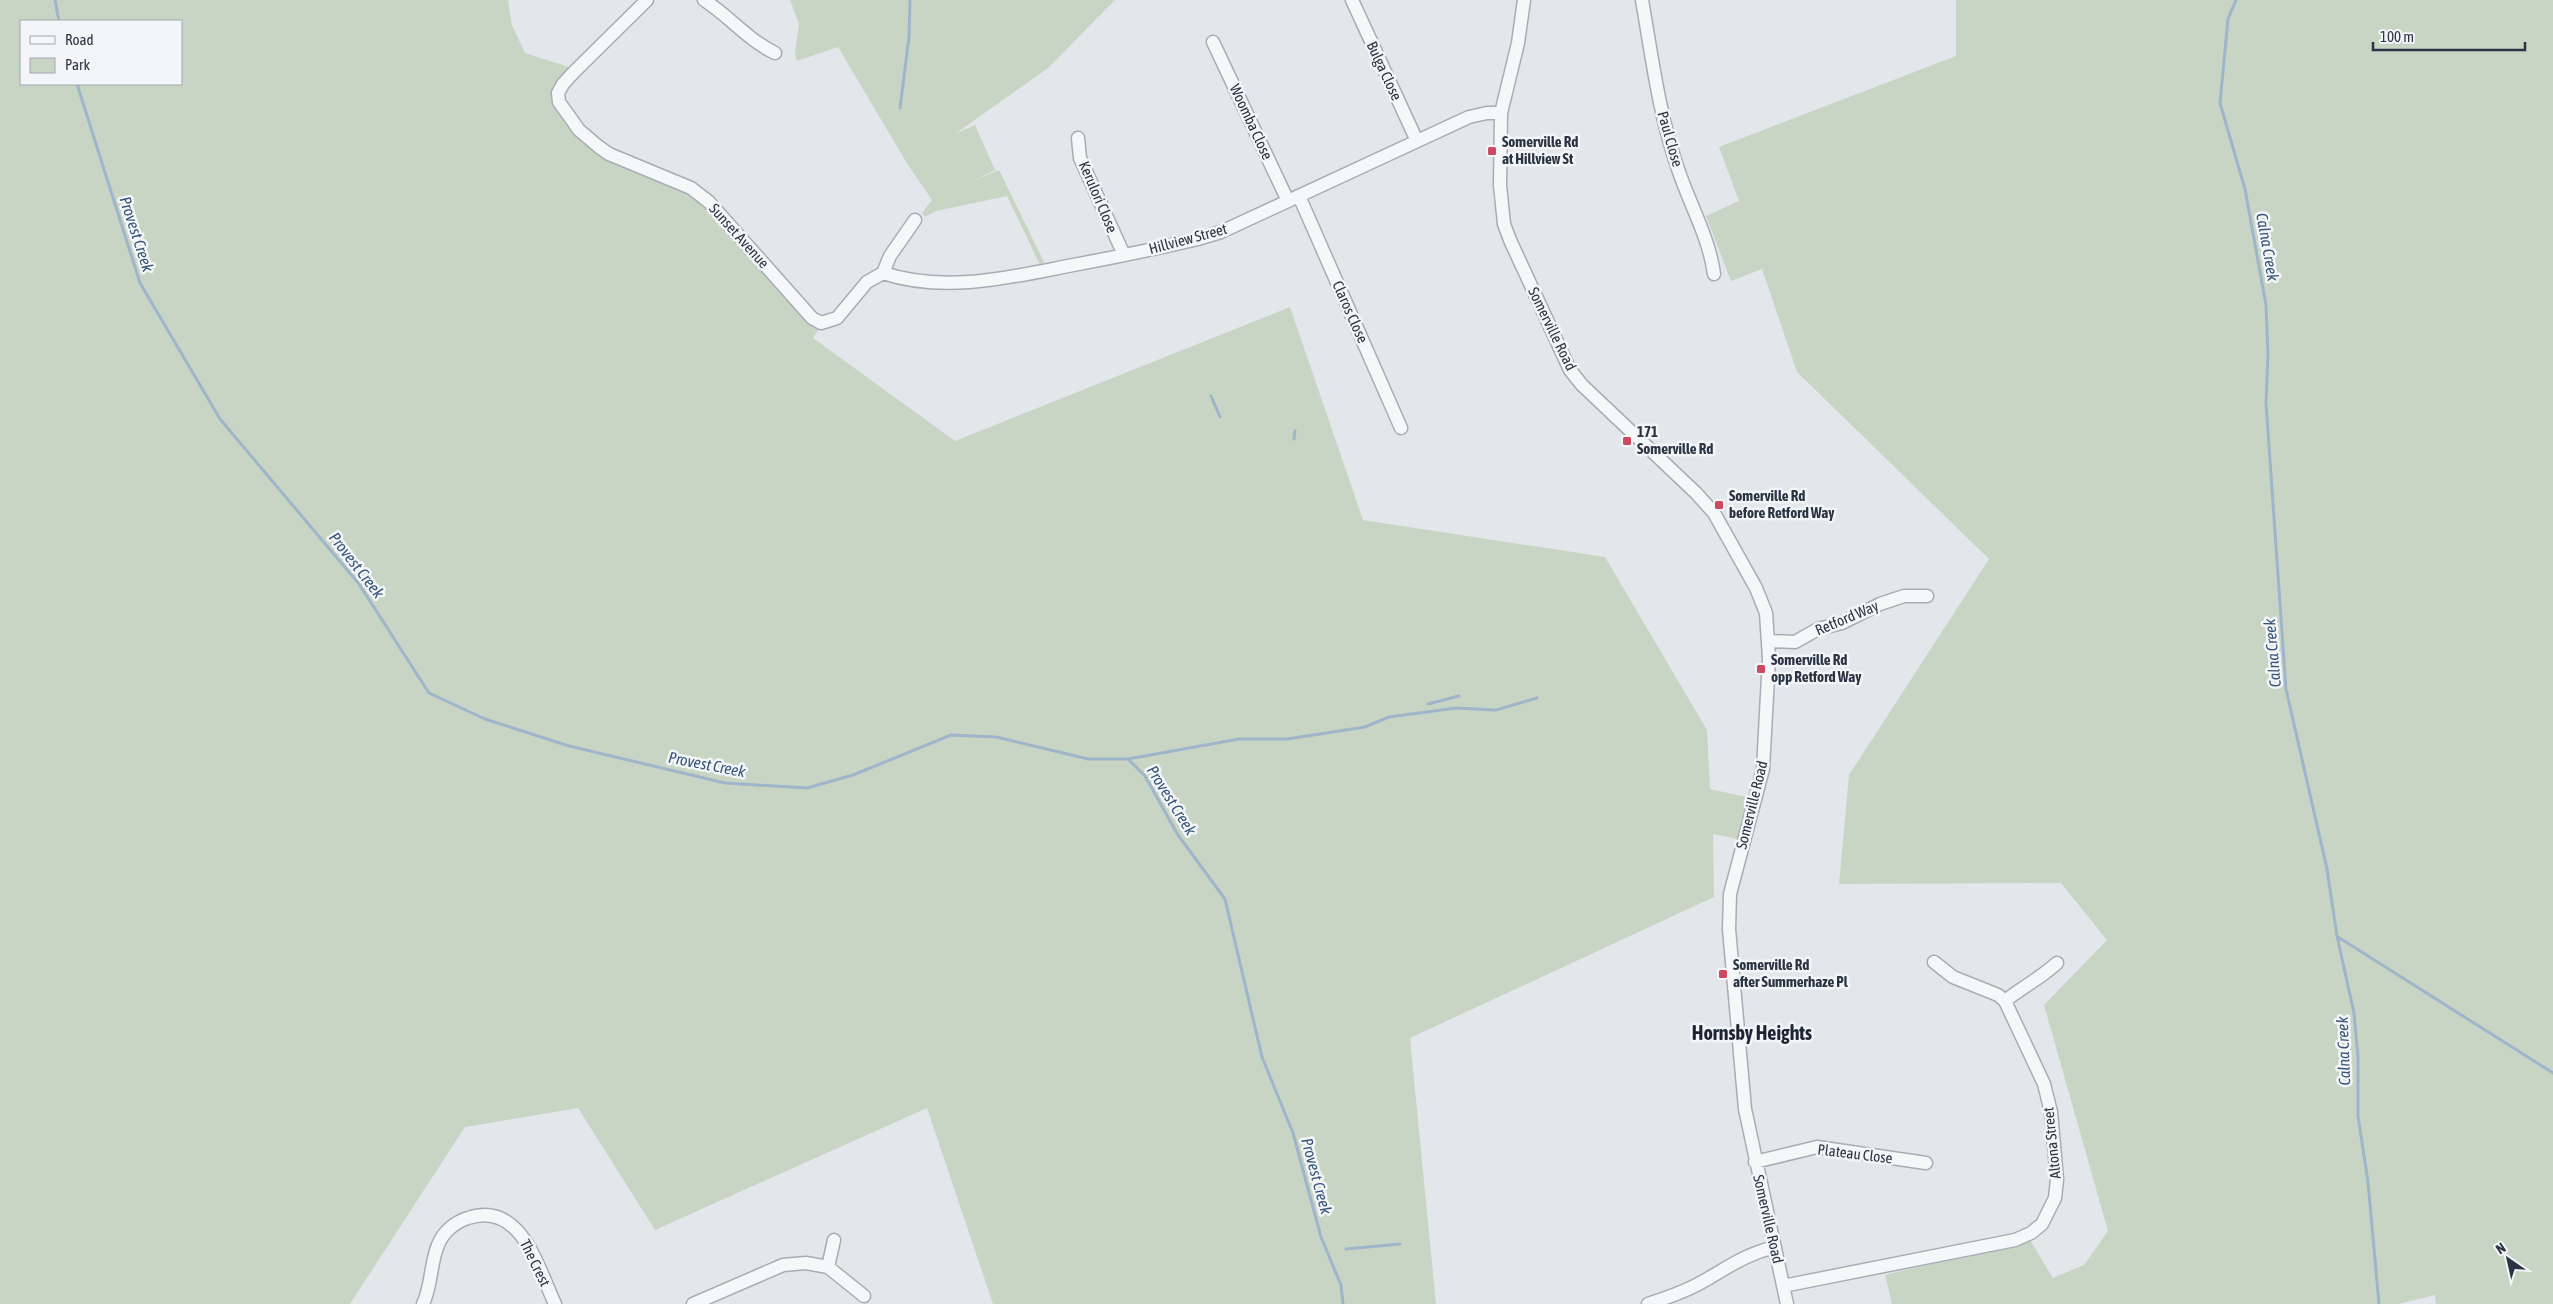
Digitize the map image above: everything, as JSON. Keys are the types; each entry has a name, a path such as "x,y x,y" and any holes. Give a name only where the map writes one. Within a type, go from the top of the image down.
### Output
{"street":[{"name":"Sunset Avenue","path":"647,0 563,84 558,94 559,102 579,130 609,154 690,188 709,202 812,318 821,323 837,318 867,282 883,273 890,256 915,220"},
{"path":"704,0 720,10 760,46 775,53"},
{"name":"Bulga Close","path":"1352,0 1417,141"},
{"name":"Somerville Road","path":"1525,0 1518,43 1502,112 1500,185 1504,224 1560,353 1582,385 1696,493 1714,513 1760,595 1768,622 1769,641 1763,769 1736,869 1728,912 1745,1109 1787,1304"},
{"name":"Paul Close","path":"1642,0 1660,107 1678,169 1711,252 1714,274"},
{"name":"Woomba Close","path":"1213,42 1294,199"},
{"name":"Hillview Street","path":"883,273 898,278 966,284 1124,256 1221,232 1469,117 1502,112"},
{"name":"Kerulori Close","path":"1078,138 1080,158 1124,256"},
{"name":"Claros Close","path":"1294,199 1400,428"},
{"name":"Retford Way","path":"1769,641 1795,642 1818,629 1842,623 1880,604 1904,596 1927,596"},
{"path":"1934,962 1953,977 1998,995 2005,1001 2019,990 2044,976 2057,964"},
{"name":"Altona Street","path":"1783,1286 2016,1240 2031,1233 2042,1224 2050,1212 2056,1189 2051,1112 2044,1084 2005,1001"},
{"name":"Plateau Close","path":"1755,1162 1818,1147 1926,1163"},
{"name":"The Crest","path":"423,1304 428,1293 438,1244 455,1222 475,1215 496,1215 512,1224 524,1238 555,1304"},
{"path":"828,1267 834,1240"},
{"path":"1648,1304 1672,1297 1701,1283 1729,1264 1752,1253 1775,1247"},
{"path":"694,1304 783,1265 806,1263 828,1267 864,1296"}],"green space":[{"path":"0,0 508,0 512,25 525,53 575,69 558,98 559,114 564,122 594,150 702,198 821,326 813,338 955,441 1290,307 1363,520 1605,557 1707,730 1710,789 1751,798 1742,840 1713,834 1714,897 1410,1038 1436,1304 993,1304 927,1108 655,1230 578,1108 465,1127 350,1304 0,1304"},
{"path":"790,0 1115,0 1048,68 955,134 975,125 995,170 975,180 999,170 1047,268 1042,269 1007,196 936,211 925,217 922,213 932,200 908,165 838,47 797,61 795,54 799,24"},
{"path":"1956,0 2553,0 2553,1304 2436,1304 2435,1295 2398,1304 1892,1304 1885,1275 2030,1240 2053,1278 2084,1265 2108,1231 2044,1005 2107,940 2061,883 1839,884 1849,775 1989,559 1797,372 1762,269 1731,281 1706,216 1739,201 1719,147 1956,56"}],"waterway":[{"name":"Provest Creek","path":"55,0 59,20"},
{"path":"900,108 909,37 910,0"},
{"name":"Calna Creek","path":"2236,0 2228,19 2220,103 2245,189 2266,305 2268,354 2266,403 2286,689 2327,869 2337,936 2354,1013 2358,1057 2358,1116 2368,1182 2379,1304"},
{"name":"Provest Creek","path":"77,85 140,283 220,419 359,584 429,693 485,719 569,746 725,783 807,788 853,775 951,735 996,737 1088,759 1128,759 1145,776 1178,835 1225,899 1262,1057 1293,1133 1321,1237 1341,1285 1343,1304"},
{"path":"1211,396 1220,417"},
{"path":"1294,439 1295,431"},
{"path":"1428,704 1459,696"},
{"path":"1128,759 1239,739 1287,739 1365,727 1389,717 1456,708 1496,710 1537,698"},
{"path":"2338,937 2553,1073"},
{"path":"1346,1249 1400,1244"}],"place":[{"name":"Somerville Rd at Hillview St","path":"1492,151"},
{"name":"171 Somerville Rd","path":"1627,441"},
{"name":"Somerville Rd before Retford Way","path":"1719,505"},
{"name":"Somerville Rd opp Retford Way","path":"1761,669"},
{"name":"Somerville Rd after Summerhaze Pl","path":"1723,974"}],"district":[{"name":"Hornsby Heights","path":"1752,1033"}]}
